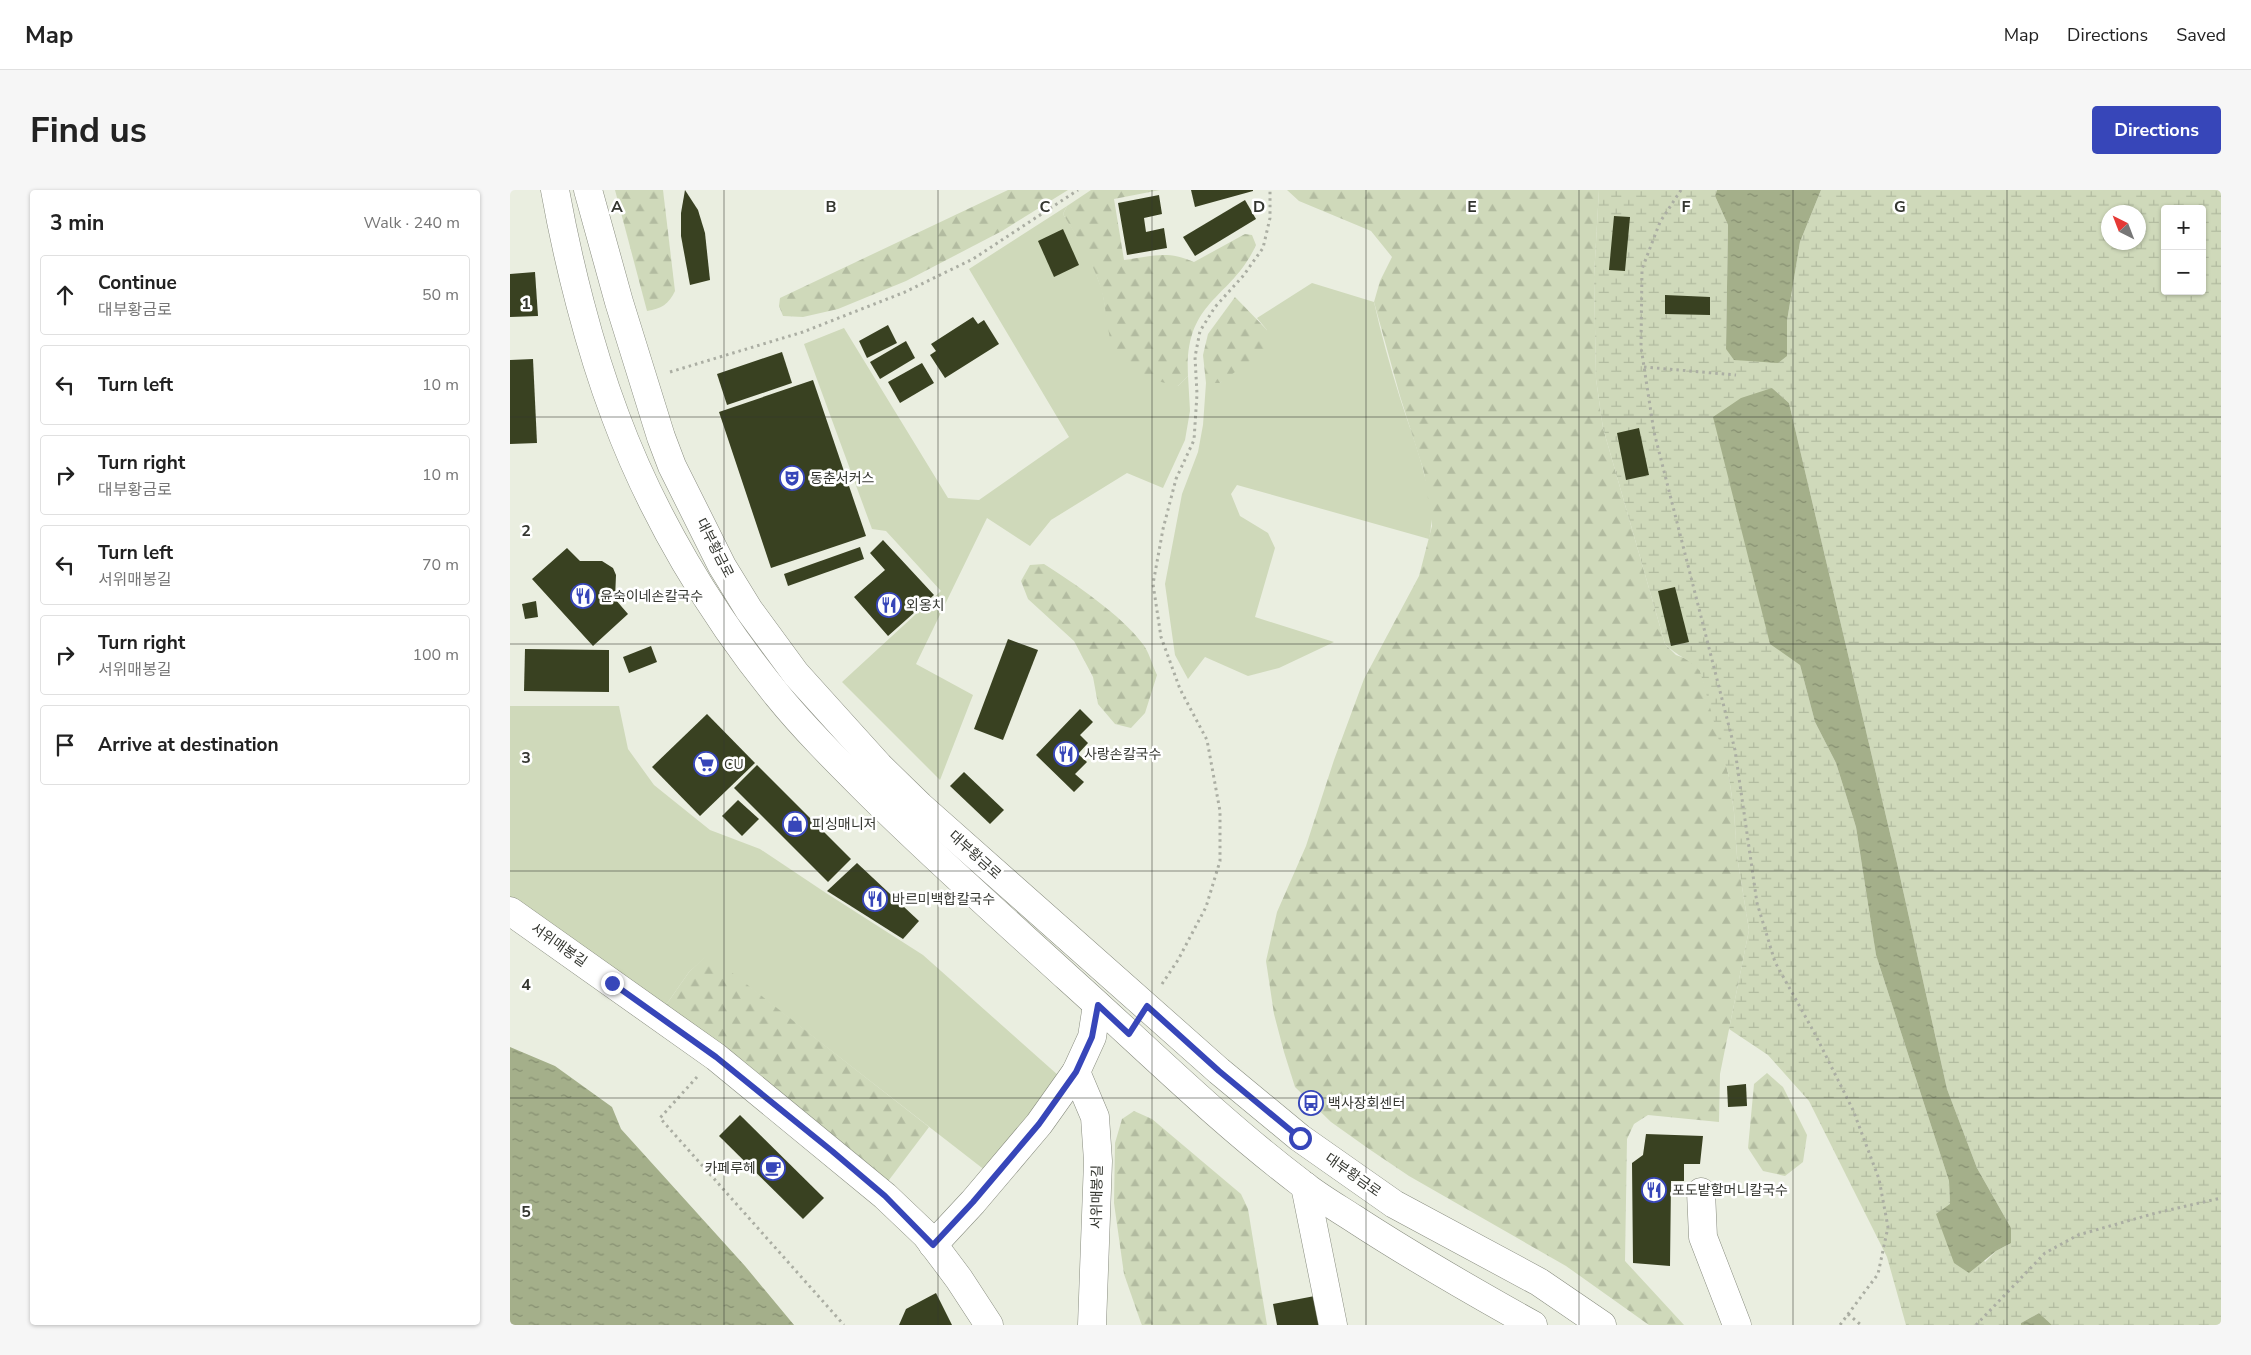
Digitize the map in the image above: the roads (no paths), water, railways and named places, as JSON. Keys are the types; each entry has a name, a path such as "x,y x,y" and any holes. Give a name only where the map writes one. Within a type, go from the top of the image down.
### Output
{"main road":[{"name":"대부황금로","path":"555,190 586,322 617,421 638,471 673,539 706,596 736,642 780,700 908,832 1219,1117 1305,1186 1391,1243 1533,1325"},
{"name":"대부황금로","path":"588,190 643,381 672,466 722,566 749,610 796,674 879,766 920,806 1256,1103 1345,1171 1394,1204 1539,1282 1602,1325"},
{"name":"서위매봉길","path":"510,911 716,1057 885,1196 933,1245 959,1278 989,1325"},
{"path":"933,1245 973,1202 1039,1124 1076,1072 1092,1037 1098,1005"},
{"name":"서위매봉길","path":"1076,1072 1095,1117 1098,1161 1092,1325"},
{"path":"1305,1186 1333,1325"},
{"path":"1701,1192 1703,1238 1737,1325"}],"water":[{"path":"1717,190 1821,190 1800,242 1787,321 1787,356 1778,363 1734,360 1726,349 1728,225 1715,196"},
{"path":"1772,388 1789,403 1897,863 1947,1089 1977,1168 2011,1228 2011,1243 1996,1251 1969,1273 1954,1263 1936,1214 1950,1204 1949,1181 1876,955 1856,827 1836,763 1815,722 1800,665 1770,644 1713,417 1741,398"},
{"path":"510,1047 555,1066 612,1107 621,1129 745,1266 794,1325 510,1325"},
{"path":"2039,1313 2052,1325 2021,1325 2021,1323"}],"place":[{"name":"동춘서커스","path":"792,478"},
{"name":"윤숙이네손칼국수","path":"583,596"},
{"name":"외옹치","path":"889,605"},
{"name":"사랑손칼국수","path":"1066,754"},
{"name":"CU","path":"706,764"},
{"name":"피싱매니저","path":"795,824"},
{"name":"바르미백합칼국수","path":"875,899"},
{"name":"백사장회센터","path":"1311,1103"},
{"name":"카페루헤","path":"773,1168"},
{"name":"포도밭할머니칼국수","path":"1654,1190"}]}
